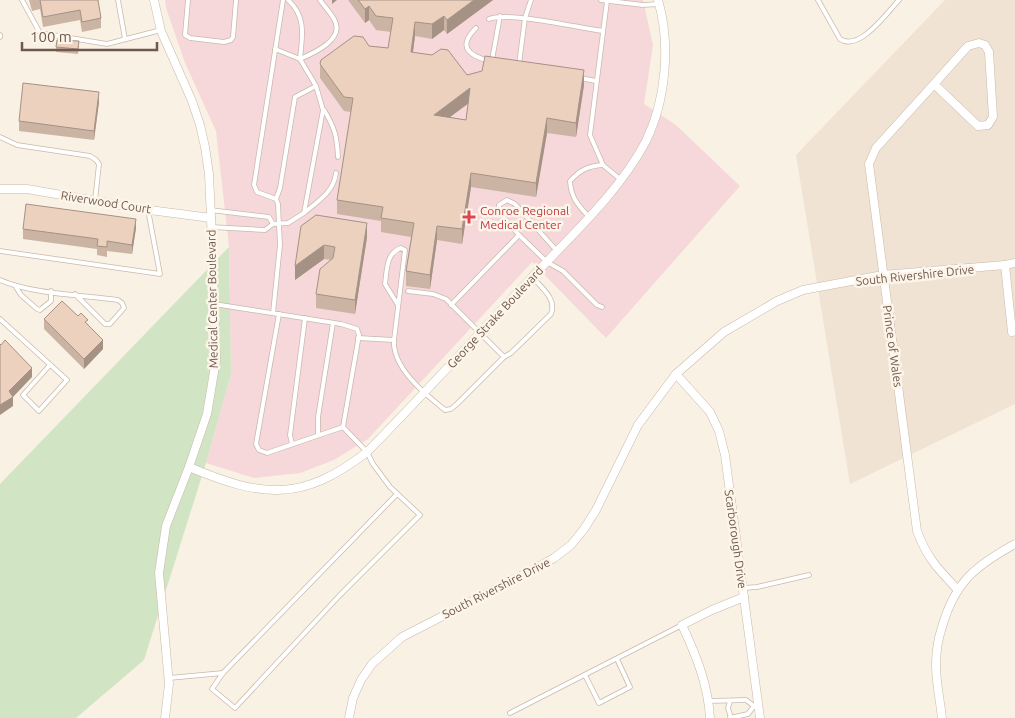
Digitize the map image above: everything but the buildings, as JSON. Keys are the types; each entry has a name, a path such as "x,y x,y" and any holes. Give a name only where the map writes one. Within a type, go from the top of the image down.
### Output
{"street":[{"name":"Medical Center Boulevard","path":"154,0 161,30 192,101 200,125 209,174 216,360 207,414 166,526 159,572 169,678 165,718"},
{"name":"George Strake Boulevard","path":"189,466 220,480 242,486 268,490 286,490 310,485 328,478 367,452 589,217 635,160 646,139 662,93 665,52 664,28 658,2"},
{"name":"Prince of Wales","path":"934,84 974,124 983,126 988,125 992,121 989,52 985,45 979,42 968,46 876,148 869,164 917,531 922,546 931,562 957,589"},
{"name":"Riverwood Court","path":"0,189 27,189 148,210 211,214"},
{"name":"South Rivershire Drive","path":"349,718 353,698 361,680 372,664 402,636 536,568 554,558 570,545 584,529 596,510 638,425 676,374 724,332 777,301 803,290 883,275 1015,263"},
{"path":"1005,265 1012,332"},
{"name":"Scarborough Drive","path":"676,374 710,412 720,431 743,588 756,706 760,718"},
{"path":"942,718 936,651 947,610 957,589 974,571 991,558 1015,544"},
{"path":"710,718 708,701 697,658 682,625 744,597"}],"lane":[{"path":"22,0 40,33 108,44 161,30"},
{"path":"118,0 124,39"},
{"path":"188,0 185,35 190,38 224,42 228,42 233,37 236,0"},
{"path":"276,199 257,192 254,185 283,0"},
{"path":"288,0 295,6 301,18 300,60 316,86 323,110 332,123 337,138 338,157"},
{"path":"300,60 320,49 337,31 336,20 320,0"},
{"path":"519,67 525,18 531,0"},
{"path":"601,0 658,2"},
{"path":"818,0 840,39 852,43 862,39 899,0"},
{"path":"607,1 590,135 603,165 620,179"},
{"path":"492,62 500,16"},
{"path":"489,19 500,16 525,18 603,31"},
{"path":"476,28 466,41 470,54 477,58 501,64"},
{"path":"275,49 300,60"},
{"path":"510,65 527,68"},
{"path":"577,77 596,81"},
{"path":"316,86 295,97 280,188 276,199 280,224 276,314 256,444 259,450 267,453 343,427"},
{"path":"304,213 323,110"},
{"path":"0,137 17,145 90,156 96,160 99,164 95,201"},
{"path":"589,217 574,201 570,190 570,181 578,172 591,166 603,165"},
{"path":"211,228 265,230 273,224 288,223 304,213 328,192 335,182 336,173"},
{"path":"557,251 515,204 507,200 499,205 499,212 519,235 547,262 563,271 597,305 602,307"},
{"path":"0,250 160,274 148,210"},
{"path":"211,214 269,217 273,224"},
{"path":"451,305 519,235"},
{"path":"398,305 385,284 389,258 394,250 401,248 405,250 394,348 403,369 424,393 444,410 451,409 504,357 511,353 552,314 554,308 551,299 532,277"},
{"path":"0,280 16,287 75,294 118,300 124,308 110,324 105,324 75,294"},
{"path":"16,287 21,295 40,310 51,300 51,291"},
{"path":"408,291 433,294 446,299 504,357"},
{"path":"214,304 305,318 357,329 358,338 343,427"},
{"path":"292,444 290,435 305,318"},
{"path":"0,319 50,364 67,380 39,411 23,395 50,364"},
{"path":"318,435 318,418 333,323"},
{"path":"358,338 394,340"},
{"path":"343,427 367,452 373,464 390,487 420,515 340,595 234,708 212,689 223,673 397,494"},
{"path":"743,588 758,587 809,575"},
{"path":"510,713 682,625"},
{"path":"585,675 599,702 630,687 617,659"},
{"path":"169,678 223,673"},
{"path":"708,701 746,700 756,706 748,714 731,718 729,711 730,701"}],"shaded area":[{"name":"Conroe Regional Medical Center","path":"165,0 643,0 653,45 644,104 676,125 740,186 606,338 532,262 368,439 334,460 300,473 254,478 206,463 231,374 229,247 216,131 185,63"},
{"path":"945,0 1015,0 1015,404 850,484 796,155"}],"green space":[{"path":"229,247 231,374 206,463 144,660 76,718 0,718 0,484"}],"place":[{"name":"Conroe Regional Medical Center","path":"469,217"}]}
